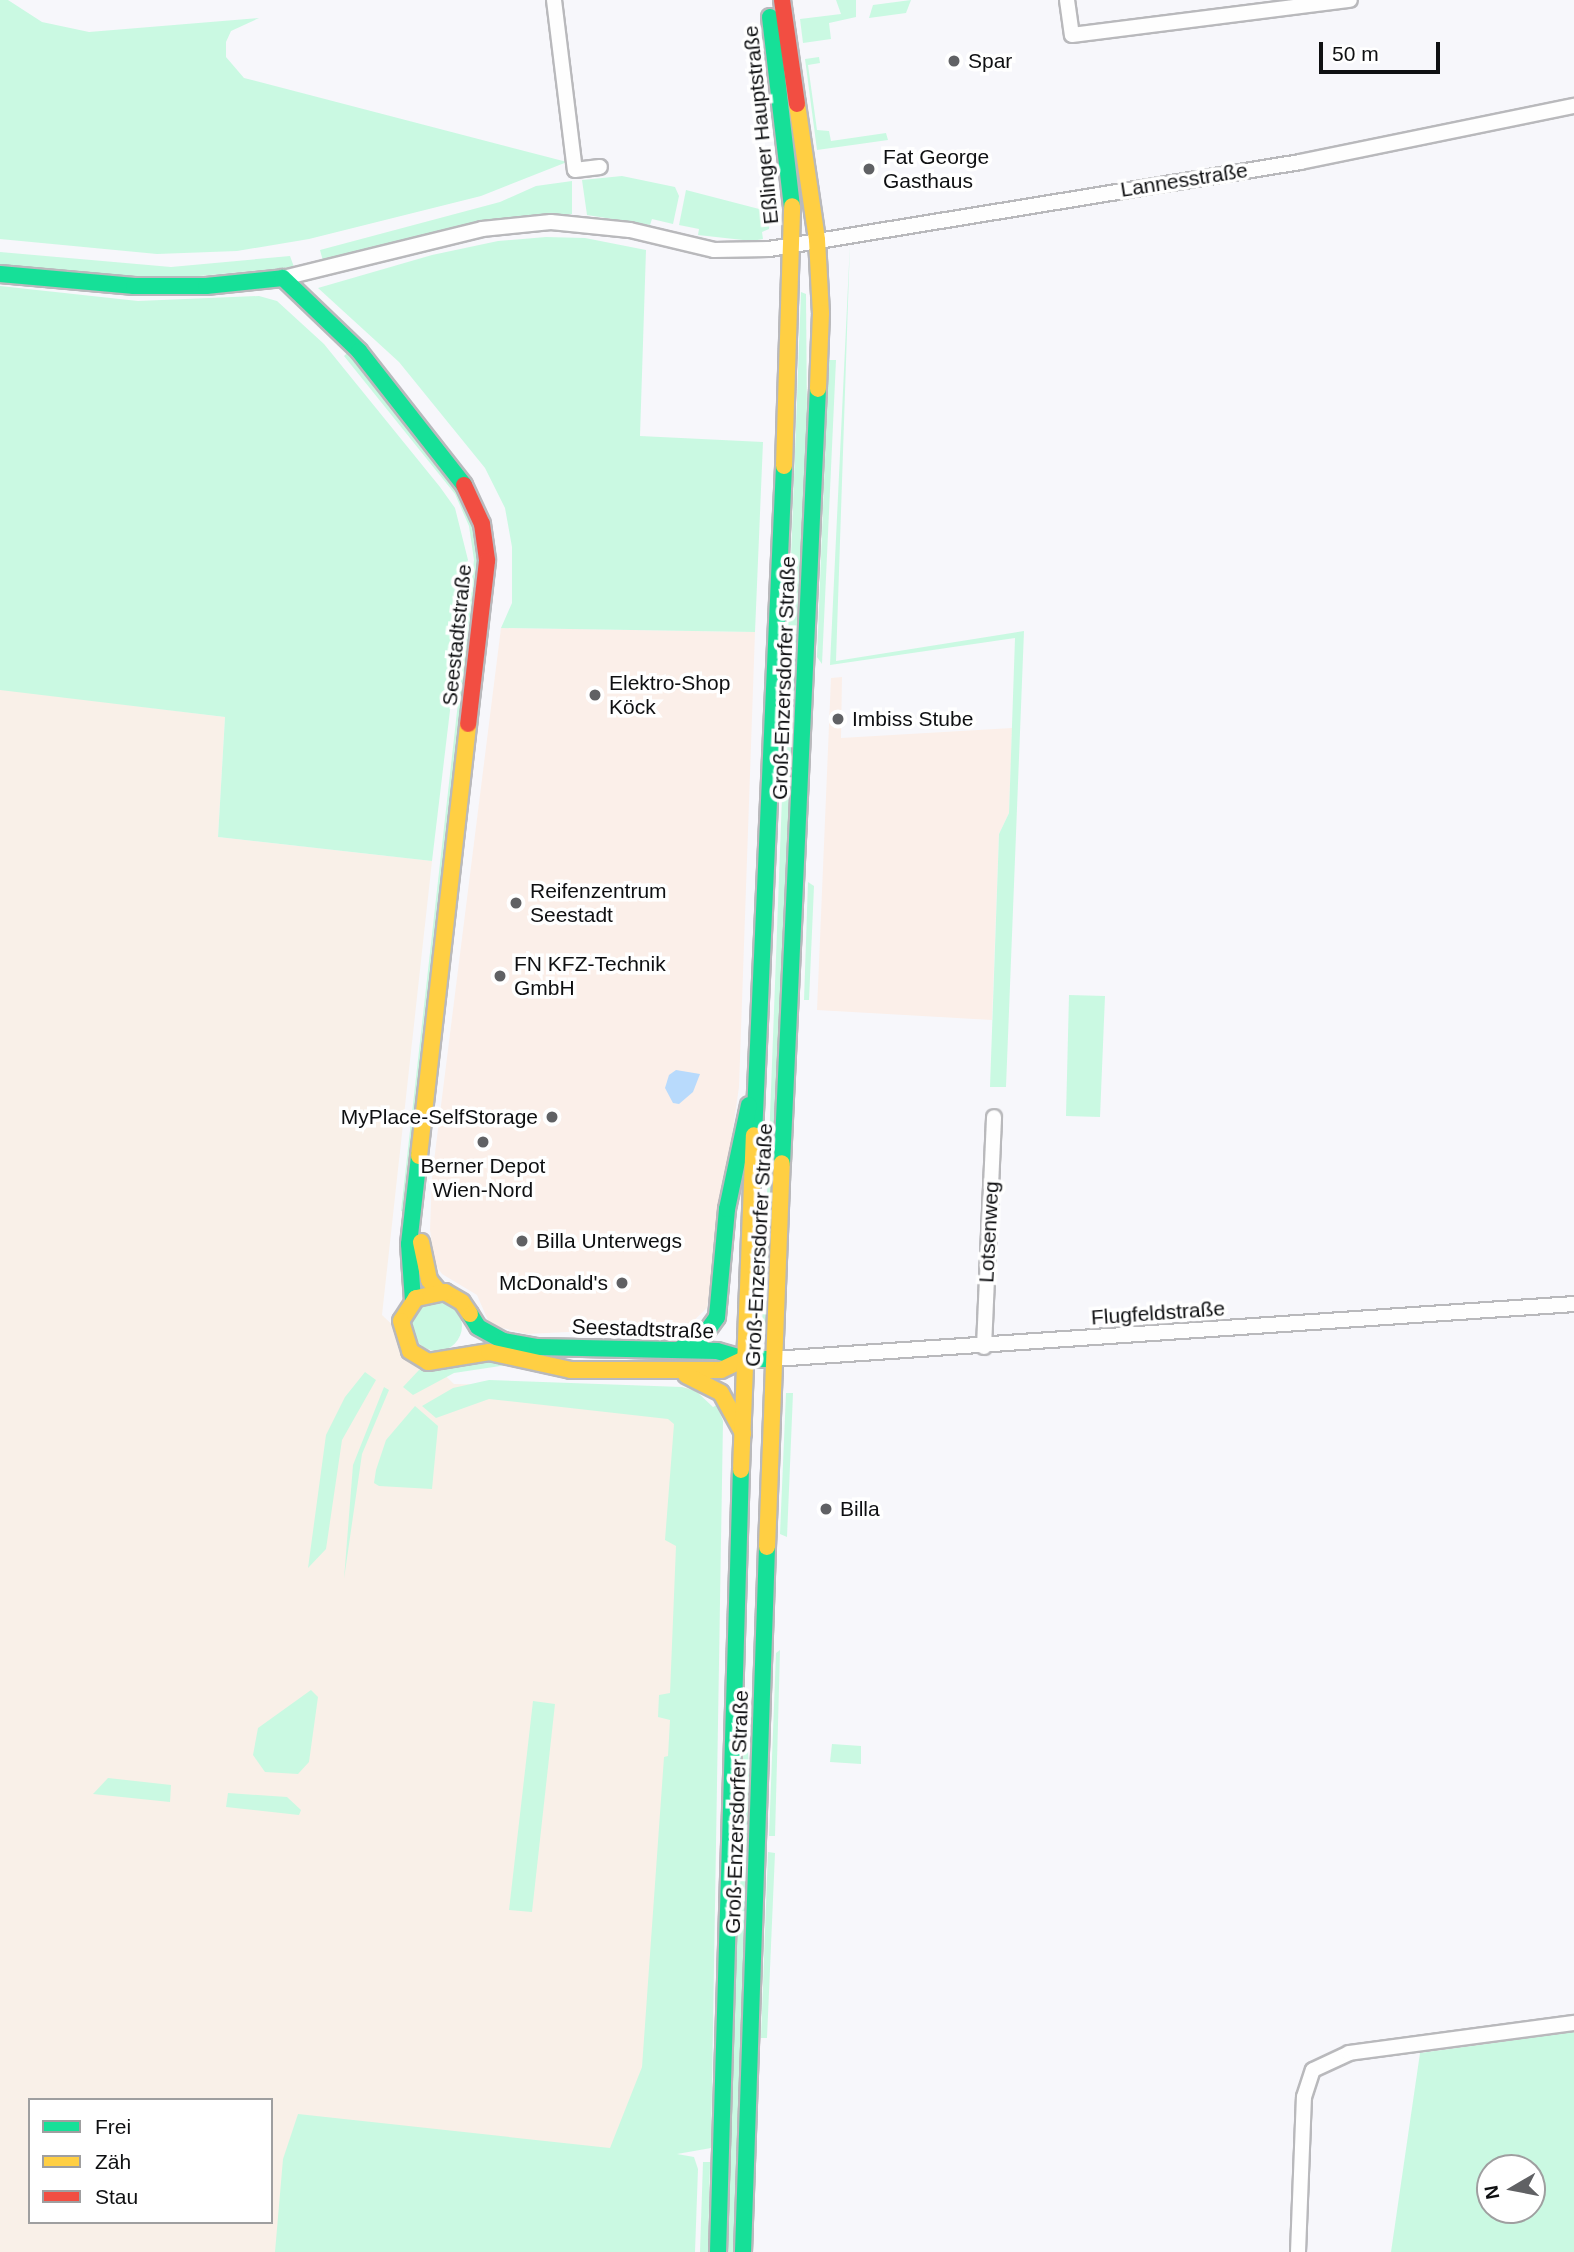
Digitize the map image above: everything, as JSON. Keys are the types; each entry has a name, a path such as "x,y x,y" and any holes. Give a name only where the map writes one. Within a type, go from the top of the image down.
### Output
{"main road":[{"name":"Eßlinger Hauptstraße","path":"768,0 793,211 793,245"},
{"name":"Eßlinger Hauptstraße","path":"782,0 817,240"},
{"name":"Groß-Enzersdorfer Straße","path":"743,2252 774,1359 821,313 817,240"},
{"name":"Groß-Enzersdorfer Straße","path":"718,2252 745,1359 762,1034 793,245"},
{"path":"0,274 134,286 206,286 283,278"},
{"name":"Seestadtstraße","path":"283,278 359,351 443,453 469,492 482,524 487,561 414,1223 409,1244 412,1301 401,1321 410,1350 428,1362 489,1352 571,1370 721,1370 745,1359"},
{"path":"678,1350 704,1335 717,1317 727,1209 762,1034"},
{"name":"Seestadtstraße","path":"414,1223 429,1280 439,1292 454,1296 478,1327 503,1340 537,1347 730,1353 745,1359"},
{"path":"412,1301 439,1292"},
{"path":"456,1357 469,1341 468,1311"},
{"name":"Flugfeldstraße","path":"745,1359 774,1359"},
{"path":"660,1371 712,1385 726,1400 743,1433"}],"street":[{"path":"554,0 575,170 600,167"},
{"path":"1067,0 1072,35 1350,0"},
{"name":"Lannesstraße","path":"283,278 510,225 582,223 713,250 757,251 1300,162 1574,106"},
{"name":"Lotsenweg","path":"984,1347 994,1117"},
{"name":"Flugfeldstraße","path":"774,1359 984,1347 1574,1304"},
{"path":"1298,2252 1304,2098 1312,2070 1349,2053 1574,2023"}],"shaded area":[{"path":"501,628 755,632 739,1087 707,1308 688,1326 527,1334 490,1325 477,1295 442,1274 435,1264 430,1230 432,1177"},
{"path":"842,677 841,738 1012,728 1009,813 999,834 992,1020 817,1010 831,678"},
{"path":"0,689 225,717 218,837 432,861 382,1315 454,1384 688,1388 660,2130 606,2252 0,2252"}],"green space":[{"path":"0,0 8,0 42,22 89,32 259,18 231,31 226,42 226,57 244,78 567,162 481,196 309,239 237,251 157,254 0,239"},
{"path":"836,0 856,0 856,17 829,23 831,39 803,43 800,19 841,14"},
{"path":"911,0 906,13 869,18 873,5"},
{"path":"819,57 820,63 808,65 817,130 829,131 831,141 886,133 888,140 817,150 805,59"},
{"path":"622,176 675,187 679,196 673,224 652,219 650,225 587,215 582,180"},
{"path":"572,181 572,214 481,221 323,261 320,250 500,202 536,186"},
{"path":"686,190 763,210 770,218 769,229 762,232 763,239 752,241 698,235 699,229 679,225"},
{"path":"546,237 585,238 646,250 640,436 763,442 755,632 501,628 512,603 512,547 505,508 485,468 399,362 318,288 432,255 498,241"},
{"path":"850,243 836,661 1024,631 1006,1087 990,1087 999,834 1009,813 1015,638 830,665"},
{"path":"0,252 171,267 290,256 294,267 168,279 0,265"},
{"path":"0,286 138,301 259,296 277,301 324,344 440,487 455,508 468,560 432,861 218,837 225,717 0,690"},
{"path":"801,292 806,294 807,422 771,1329 762,1329"},
{"path":"347,353 464,497 480,554 407,1212 401,1211 474,560 469,526 455,494 344,356"},
{"path":"829,360 836,360 822,664 817,657"},
{"path":"808,882 814,886 809,1000 804,1000"},
{"path":"1069,995 1105,996 1100,1117 1066,1116"},
{"path":"437,1301 455,1308 462,1326 455,1344 437,1351 419,1344 412,1326 419,1308"},
{"path":"469,1357 507,1365 454,1373 413,1395 403,1387 419,1370"},
{"path":"365,1372 376,1380 342,1440 326,1549 308,1568 326,1435 345,1397"},
{"path":"489,1380 682,1387 696,1391 713,1407 717,1405 723,1421 711,2148 677,2154 694,2157 698,2169 695,2252 275,2252 283,2159 298,2114 610,2148 642,2067 664,1757 668,1756 670,1720 658,1717 659,1695 670,1693 676,1546 665,1540 674,1424 668,1419 489,1399 436,1418 422,1406 453,1388"},
{"path":"384,1387 389,1390 362,1454 344,1579 353,1465"},
{"path":"786,1393 793,1393 787,1537 780,1534"},
{"path":"415,1406 438,1426 432,1489 379,1486 374,1483 386,1440"},
{"path":"780,1650 775,1836 769,1836 776,1653"},
{"path":"311,1690 318,1697 309,1762 298,1774 265,1772 253,1755 258,1728"},
{"path":"533,1701 555,1704 532,1912 509,1910"},
{"path":"832,1744 861,1746 861,1764 830,1762"},
{"path":"748,1751 751,1819 736,2252 726,2252 743,1752"},
{"path":"108,1778 171,1785 170,1802 93,1794"},
{"path":"228,1793 287,1797 301,1810 299,1815 226,1807"},
{"path":"768,1852 775,1853 767,2038 761,2038"},
{"path":"1574,2032 1574,2252 1391,2252 1420,2053"},
{"path":"703,2162 710,2162 708,2252 700,2252"}],"water":[{"path":"676,1070 700,1074 693,1092 679,1104 673,1103 665,1088 669,1075"}],"traffic: fast":[{"path":"770,17 792,206"},
{"path":"0,274 134,286 206,286 283,278 359,351 464,485"},
{"path":"782,1163 818,389"},
{"path":"754,1135 784,466"},
{"path":"680,1349 704,1335 717,1317 727,1209 749,1105"},
{"path":"413,1301 409,1244 419,1156"},
{"path":"470,1314 478,1327 503,1341 537,1347 717,1351 745,1359 774,1359"},
{"path":"718,2252 741,1470"},
{"path":"743,2252 767,1547"}],"traffic: slow":[{"path":"797,104 817,240 821,313 818,389"},
{"path":"784,466 792,206"},
{"path":"419,1156 468,724"},
{"path":"741,1470 754,1135"},
{"path":"767,1547 782,1163"},
{"path":"421,1242 429,1280 439,1292"},
{"path":"470,1314 462,1302 445,1292 416,1298 401,1321 410,1351 428,1362 489,1352 571,1370 721,1370 745,1359"},
{"path":"686,1375 721,1393 743,1433"}],"traffic: jam":[{"path":"782,0 797,104"},
{"path":"464,485 482,524 487,561 468,724"}],"place":[{"name":"Spar","path":"954,61"},
{"name":"Fat George Gasthaus","path":"869,169"},
{"name":"Elektro-Shop Köck","path":"595,695"},
{"name":"Imbiss Stube","path":"838,719"},
{"name":"Reifenzentrum Seestadt","path":"516,903"},
{"name":"FN KFZ-Technik GmbH","path":"500,976"},
{"name":"MyPlace-SelfStorage","path":"552,1117"},
{"name":"Berner Depot Wien-Nord","path":"483,1142"},
{"name":"Billa Unterwegs","path":"522,1241"},
{"name":"McDonald's","path":"622,1283"},
{"name":"Billa","path":"826,1509"}]}
